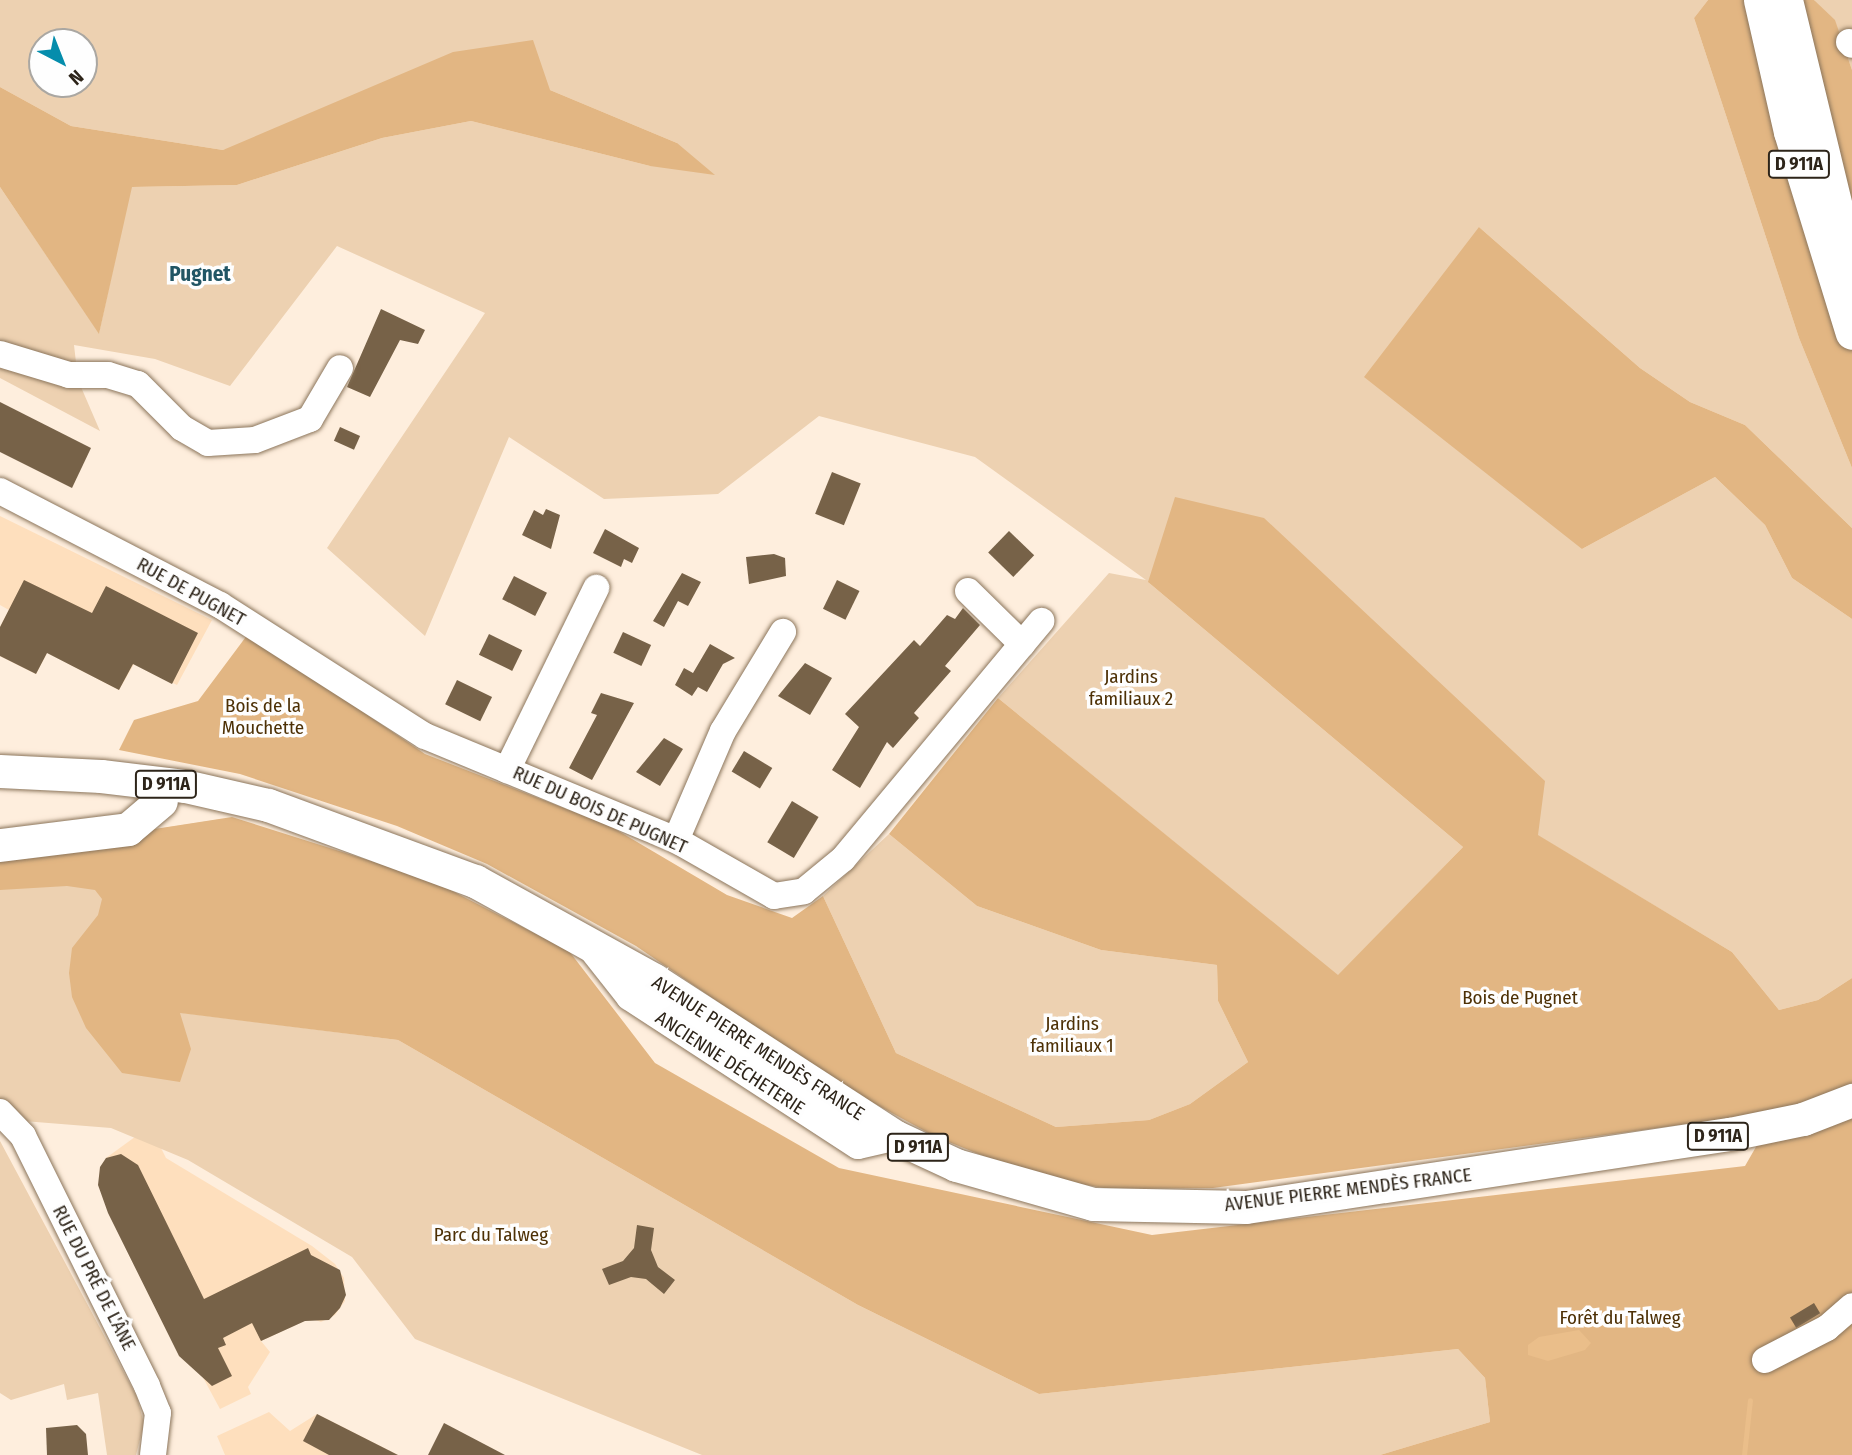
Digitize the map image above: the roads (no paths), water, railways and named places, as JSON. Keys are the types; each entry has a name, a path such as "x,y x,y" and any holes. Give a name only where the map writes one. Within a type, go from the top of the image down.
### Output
{"main road":[{"name":"D 911A","path":"1759,0 1794,146 1852,333"},
{"name":"D 911A","path":"1786,0 1852,269"},
{"path":"0,750 149,764 273,792 326,826"},
{"name":"AVENUE PIERRE MENDÈS FRANCE","path":"0,771 185,786 268,805 475,881 585,940 896,1137 956,1165 1038,1191 1159,1209 1246,1207 1582,1158 1803,1119 1852,1100"},
{"name":"AVENUE PIERRE MENDÈS FRANCE","path":"0,790 161,801 274,823 326,826"},
{"path":"0,845 128,829 161,801"},
{"name":"AVENUE PIERRE MENDÈS FRANCE","path":"1582,1158 1661,1160 1733,1151 1852,1118"}],"street":[{"path":"0,354 69,375 108,375 138,384 182,428 208,443 255,440 310,419 340,368"},
{"name":"RUE DE PUGNET","path":"0,491 219,605 376,703"},
{"path":"507,770 596,588"},
{"path":"968,591 1023,644"},
{"name":"RUE DU BOIS DE PUGNET","path":"376,703 425,736 676,840 774,896 804,891 844,859 1041,621"},
{"path":"676,840 723,731 783,632"},
{"name":"RUE DU PRÉ DE L'ÂNE","path":"0,1112 23,1136 147,1386 158,1413 153,1455"},
{"path":"1765,1360 1827,1328 1852,1306"}],"waterway":[{"path":"1744,1455 1750,1400"}],"district":[{"name":"Pugnet","path":"200,274"}],"park label":[{"name":"Jardins familiaux 2","path":"1131,688"},
{"name":"Bois de la Mouchette","path":"263,717"},
{"name":"Bois de Pugnet","path":"1520,998"},
{"name":"Jardins familiaux 1","path":"1072,1035"},
{"name":"Parc du Talweg","path":"491,1235"},
{"name":"Forêt du Talweg","path":"1620,1318"}]}
